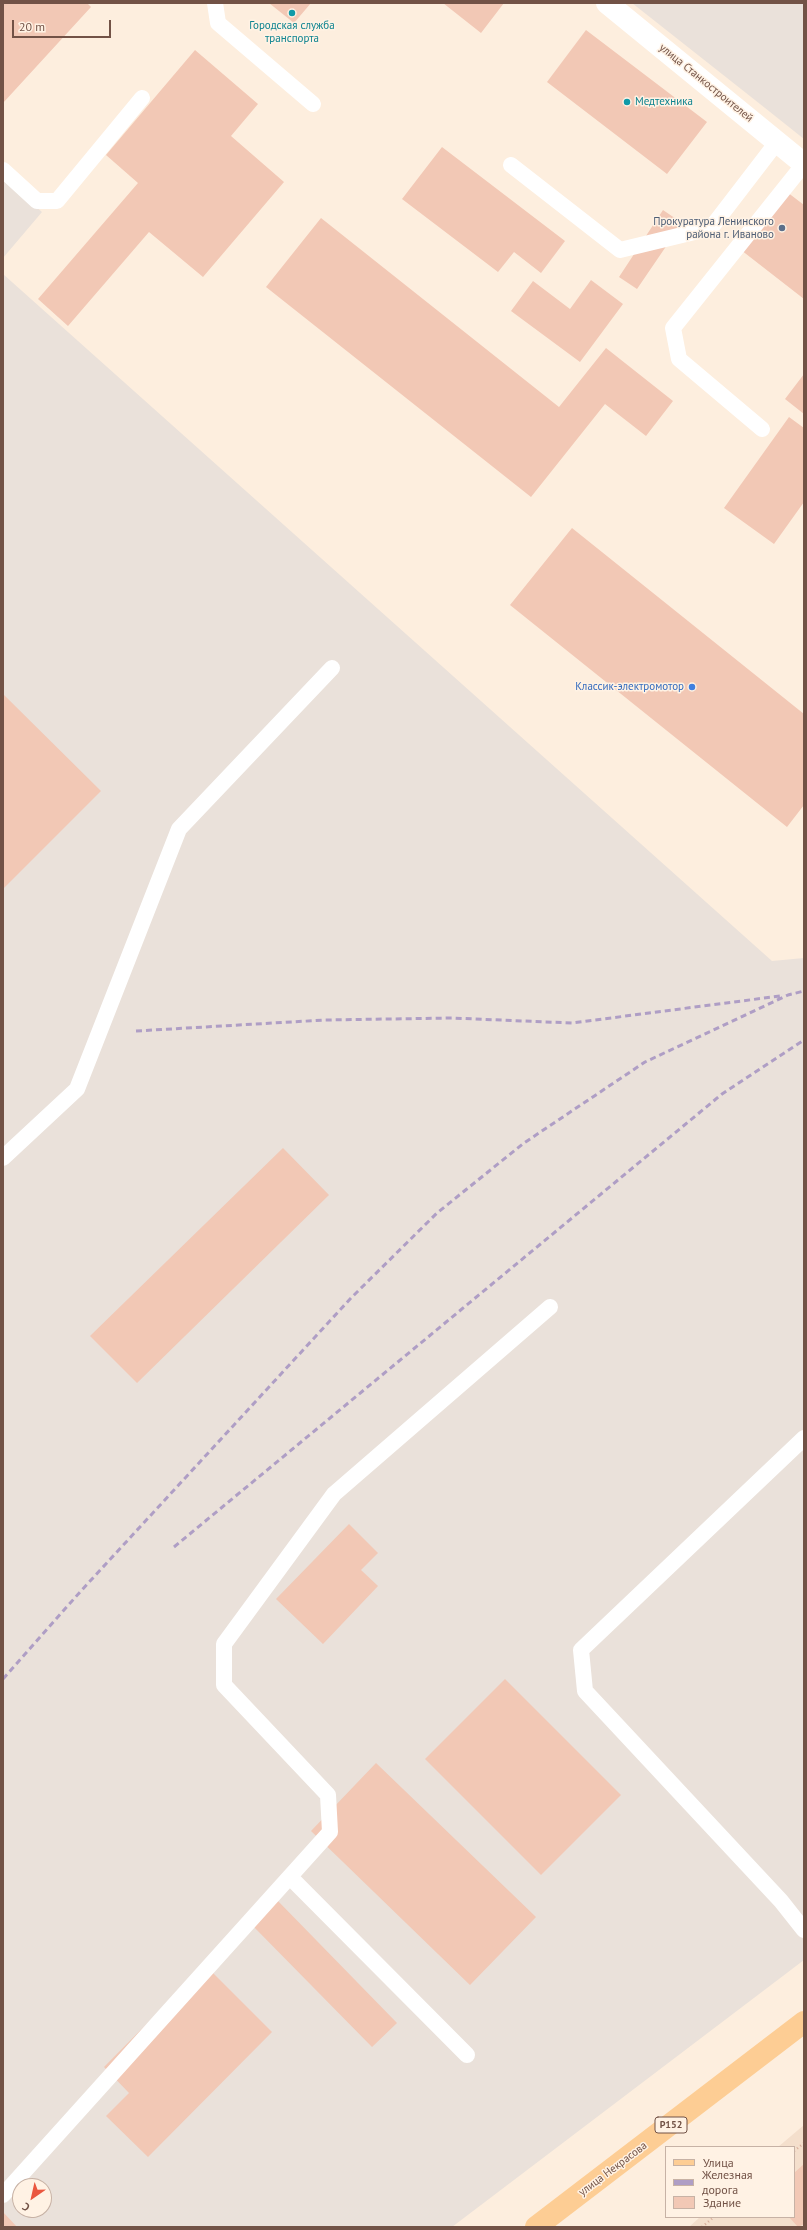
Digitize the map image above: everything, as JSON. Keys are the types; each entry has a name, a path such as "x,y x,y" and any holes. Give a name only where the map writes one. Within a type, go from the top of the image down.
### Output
{"main road":[{"name":"улица Некрасова","path":"536,2227 804,2022"}],"street":[{"name":"улица Станкостроителей","path":"607,3 804,164"}],"lane":[{"path":"215,3 218,24 313,104"},
{"path":"3,170 37,201 57,201 142,98"},
{"path":"511,165 620,250 711,228 777,142"},
{"path":"762,429 679,359 673,328 804,164"},
{"path":"3,1158 77,1089 179,829 332,668"},
{"path":"3,2195 330,1832 328,1795 224,1685 224,1644 334,1494 550,1307"},
{"path":"804,1438 582,1650 585,1691 780,1901 804,1930"},
{"path":"290,1876 468,2055"}],"path":[{"path":"795,2150 804,2143"},
{"path":"702,2227 713,2218"}],"shaded area":[{"path":"632,3 804,3 804,139 760,104"},
{"path":"3,179 42,212 3,258"},
{"path":"3,274 772,961 804,958 804,1960 452,2227 3,2227"},
{"path":"804,2125 804,2227 689,2227 699,2218 795,2218 795,2146 779,2146"}],"building":[{"path":"3,3 87,3 91,7 3,103"},
{"name":"Городская служба транспорта","path":"269,3 311,3 294,23"},
{"path":"443,3 504,3 481,33"},
{"name":"Медтехника","path":"586,30 707,122 667,174 547,82"},
{"path":"195,50 258,104 231,136 284,182 203,277 149,232 68,326 38,299 138,183 106,155"},
{"path":"442,147 565,241 541,273 514,252 498,272 402,199"},
{"name":"Прокуратура Ленинского района г. Иваново","path":"787,192 804,205 804,299 741,250"},
{"path":"663,210 682,223 637,289 619,277"},
{"path":"321,218 559,407 606,348 673,401 646,436 605,404 531,497 266,287"},
{"path":"591,280 623,304 580,362 511,311 533,281 570,309"},
{"path":"804,374 804,414 785,399"},
{"path":"789,417 804,428 804,502 774,544 724,508"},
{"name":"Классик-электромотор","path":"572,528 804,714 804,805 787,827 510,605"},
{"path":"3,694 101,791 3,889"},
{"path":"283,1148 329,1195 137,1383 90,1336"},
{"path":"349,1524 378,1553 361,1570 378,1586 323,1644 276,1599"},
{"path":"505,1679 621,1795 541,1875 425,1759"},
{"path":"376,1763 536,1917 470,1985 311,1831"},
{"path":"276,1899 397,2023 372,2047 251,1924"},
{"path":"205,1965 272,2032 148,2157 106,2116 129,2093 104,2067"},
{"path":"804,2164 804,2224 798,2227 790,2218 795,2218 795,2172"},
{"path":"3,2212 17,2227 3,2227"}],"railway":[{"path":"3,1679 80,1592 351,1298 437,1213 524,1143 645,1062 788,995 804,991"},
{"path":"136,1031 325,1020 452,1018 572,1023 780,996"},
{"path":"174,1547 722,1094 804,1040"}],"place":[{"name":"Городская служба транспорта","path":"292,13"},
{"name":"Медтехника","path":"627,102"},
{"name":"Прокуратура Ленинского района г. Иваново","path":"782,228"},
{"name":"Классик-электромотор","path":"692,687"}]}
